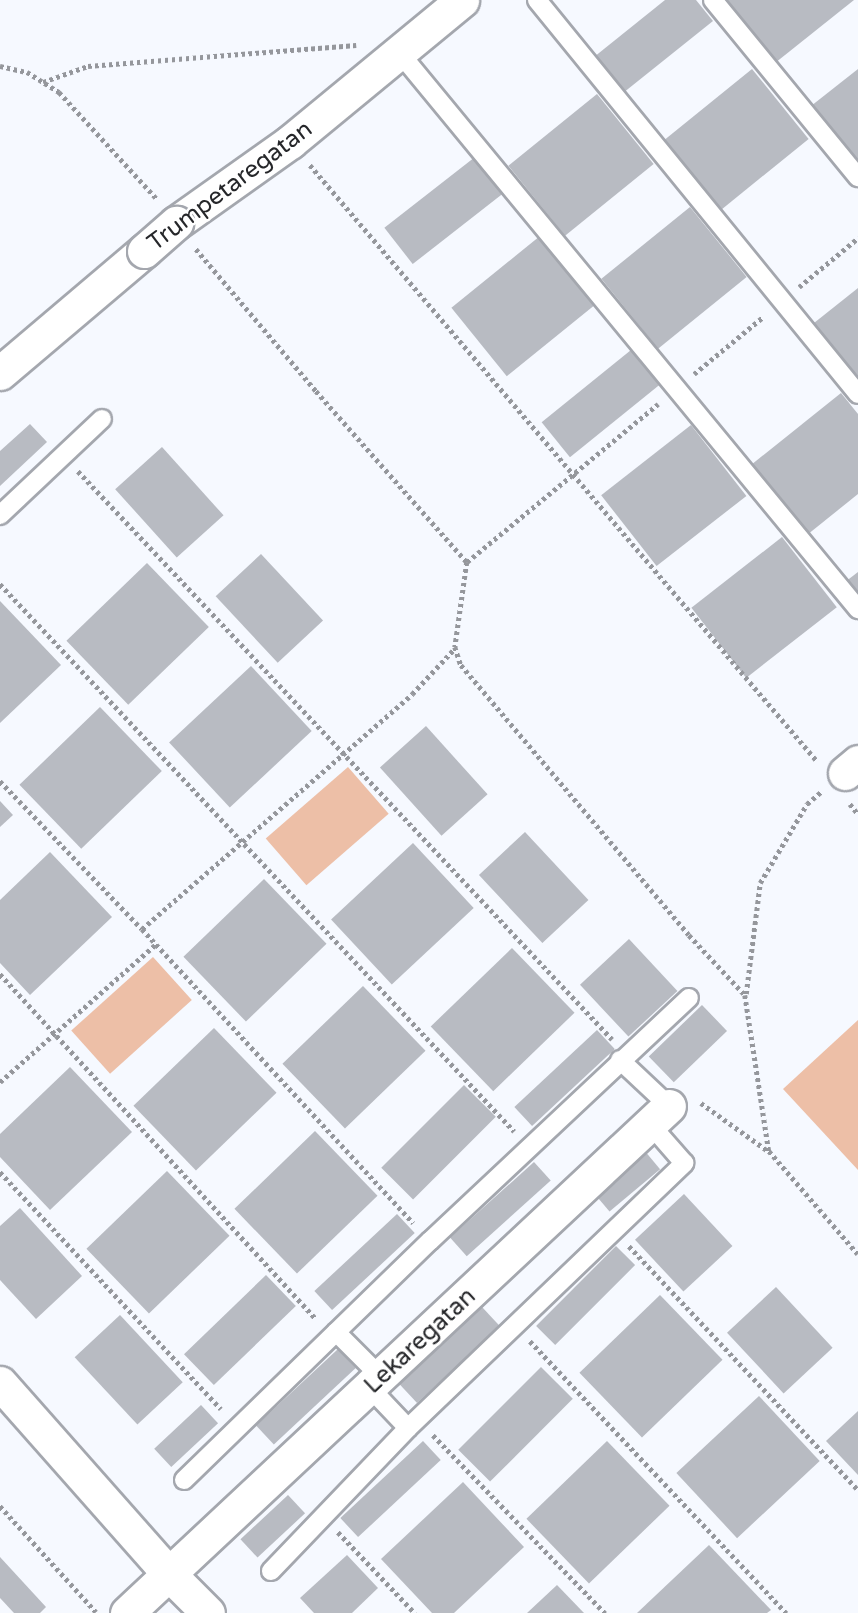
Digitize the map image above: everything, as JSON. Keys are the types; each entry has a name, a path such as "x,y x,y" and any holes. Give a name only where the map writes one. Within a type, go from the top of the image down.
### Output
{"street":[{"name":"Trumpetaregatan","path":"0,373 176,223 290,142 462,0"},
{"name":"Lekaregatan","path":"127,1613 376,1383 659,1115"},
{"path":"0,1383 169,1574 208,1613"}],"lane":[{"path":"537,0 858,394"},
{"path":"713,0 858,177"},
{"path":"399,52 858,609"},
{"path":"0,515 103,419"},
{"path":"184,1480 430,1241 689,998"},
{"path":"271,1571 413,1424 684,1163 624,1057"},
{"path":"334,1334 413,1424"}],"path":[{"path":"42,82 88,66 367,44"},
{"path":"0,66 27,72 59,92 176,223 316,391 467,562 456,647 461,665 690,935 746,995"},
{"path":"290,142 846,772 807,804 760,883 746,995 769,1151"},
{"path":"64,456 345,754 624,1057"},
{"path":"0,584 529,1147"},
{"path":"142,929 412,694 456,647"},
{"path":"0,781 142,929 430,1241"},
{"path":"0,1082 54,1031 155,945"},
{"path":"0,974 334,1334"},
{"path":"659,1115 692,1096 769,1151 858,1254"},
{"path":"0,1172 239,1428"},
{"path":"614,1230 858,1490"},
{"path":"515,1325 786,1613"},
{"path":"413,1424 605,1613"},
{"path":"0,1506 97,1613"},
{"path":"323,1517 415,1613"}],"shaded area":[{"path":"348,767 389,814 306,885 266,839"},
{"path":"153,957 192,1000 110,1074 71,1031"},
{"path":"858,1020 858,1170 783,1089"}],"building":[{"path":"665,0 696,0 713,21 623,93 594,57"},
{"path":"724,0 854,0 775,63"},
{"path":"752,69 809,139 720,211 663,141"},
{"path":"858,69 858,165 811,106"},
{"path":"597,94 654,164 565,236 508,166"},
{"path":"475,157 503,193 413,264 384,228"},
{"path":"690,207 747,277 658,349 601,279"},
{"path":"540,236 595,304 507,376 451,308"},
{"path":"858,288 858,377 814,323"},
{"path":"631,350 659,385 570,457 542,422"},
{"path":"841,393 858,414 858,494 807,535 751,465"},
{"path":"30,424 47,442 0,486 0,451"},
{"path":"691,425 746,496 657,566 601,495"},
{"path":"162,447 224,515 177,558 115,489"},
{"path":"782,537 837,607 746,678 691,608"},
{"path":"261,554 323,621 278,663 216,596"},
{"path":"147,563 209,627 128,705 66,641"},
{"path":"858,572 858,599 845,582"},
{"path":"0,601 61,665 0,723"},
{"path":"251,666 312,731 230,807 169,742"},
{"path":"100,707 162,771 81,849 19,785"},
{"path":"426,726 488,794 441,836 380,767"},
{"path":"0,801 13,815 0,827"},
{"path":"525,832 588,900 542,943 479,875"},
{"path":"413,843 474,908 392,984 331,919"},
{"path":"50,852 112,917 30,995 0,963 0,900"},
{"path":"264,879 327,944 246,1022 183,957"},
{"path":"629,939 677,991 628,1037 580,985"},
{"path":"512,948 575,1013 493,1091 431,1026"},
{"path":"363,986 426,1051 345,1129 282,1064"},
{"path":"702,1005 727,1031 674,1082 649,1056"},
{"path":"214,1028 277,1093 196,1171 133,1106"},
{"path":"597,1030 615,1049 532,1126 514,1107"},
{"path":"70,1067 132,1132 50,1210 0,1157 0,1134"},
{"path":"464,1085 496,1117 413,1200 381,1168"},
{"path":"315,1131 378,1196 297,1274 234,1209"},
{"path":"644,1150 660,1169 610,1212 593,1192"},
{"path":"534,1162 551,1181 467,1256 450,1238"},
{"path":"167,1171 230,1236 149,1314 86,1249"},
{"path":"684,1194 732,1246 683,1292 635,1240"},
{"path":"20,1208 82,1276 36,1319 0,1280 0,1226"},
{"path":"397,1214 415,1233 332,1310 314,1291"},
{"path":"616,1246 635,1265 555,1345 536,1326"},
{"path":"266,1275 296,1306 214,1385 184,1354"},
{"path":"776,1287 833,1348 784,1393 727,1333"},
{"path":"660,1295 723,1360 642,1438 579,1373"},
{"path":"482,1307 500,1326 417,1403 399,1384"},
{"path":"120,1315 183,1382 137,1425 75,1357"},
{"path":"338,1349 356,1368 274,1444 256,1425"},
{"path":"541,1367 573,1399 490,1482 458,1450"},
{"path":"759,1396 820,1461 737,1538 676,1473"},
{"path":"201,1405 218,1423 171,1467 154,1449"},
{"path":"858,1411 858,1475 826,1441"},
{"path":"423,1441 441,1460 358,1537 340,1518"},
{"path":"607,1441 670,1506 589,1584 526,1519"},
{"path":"463,1482 524,1547 454,1613 432,1613 381,1559"},
{"path":"288,1495 305,1513 258,1558 240,1539"},
{"path":"709,1545 771,1610 767,1613 637,1613"},
{"path":"347,1555 378,1588 352,1613 314,1613 300,1598"},
{"path":"0,1557 46,1607 40,1613 14,1613 0,1598"},
{"path":"557,1585 584,1613 527,1613"}]}
